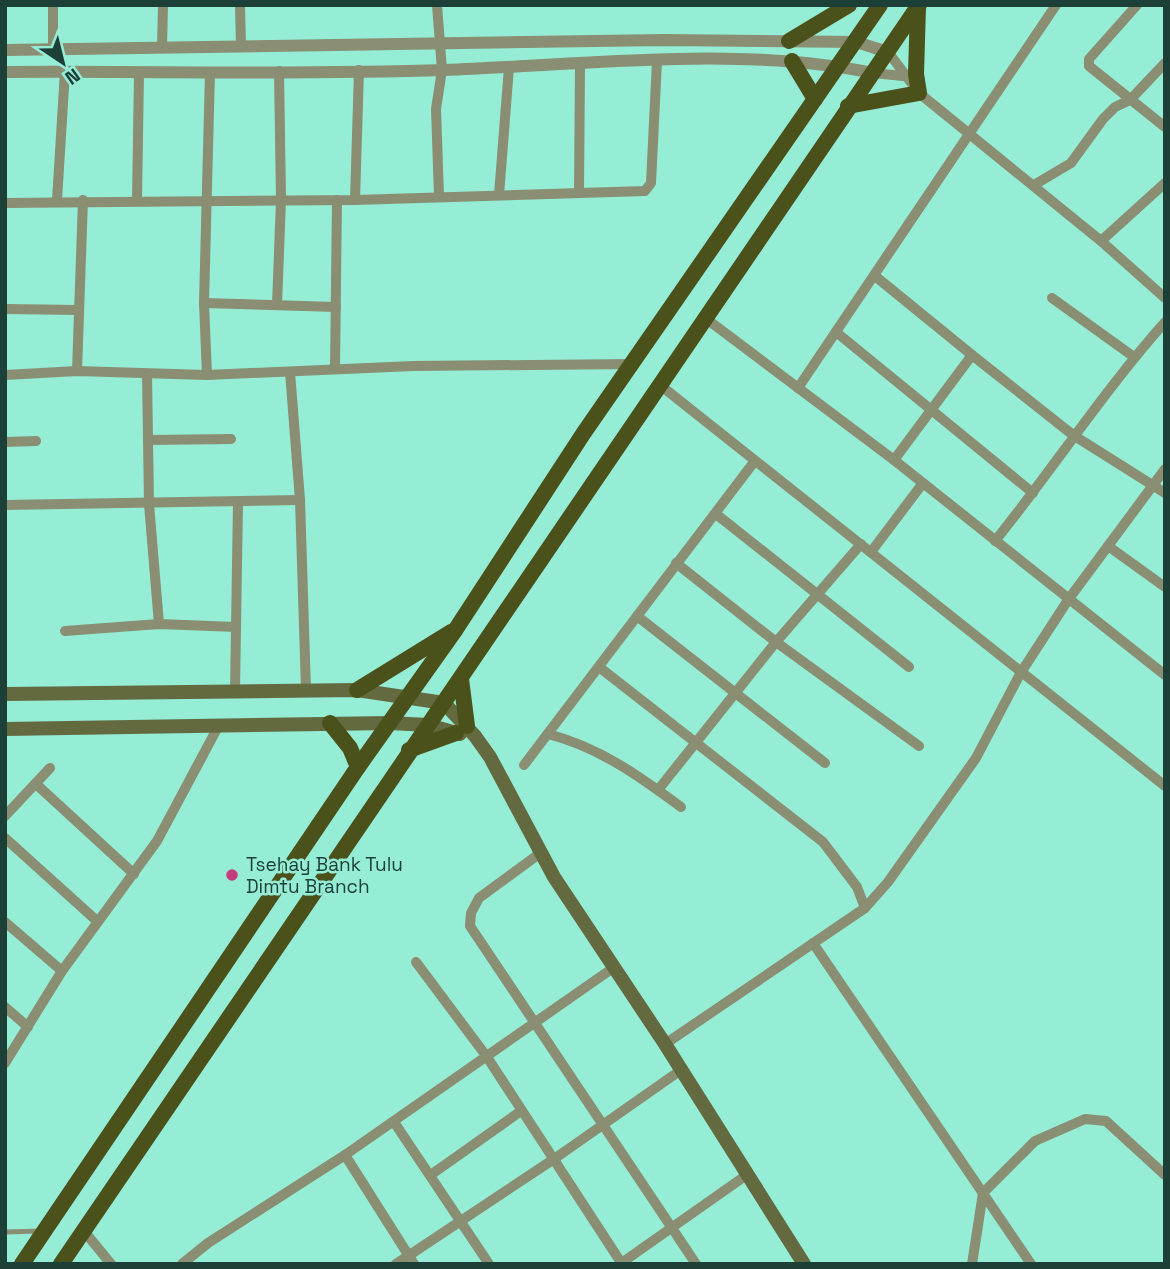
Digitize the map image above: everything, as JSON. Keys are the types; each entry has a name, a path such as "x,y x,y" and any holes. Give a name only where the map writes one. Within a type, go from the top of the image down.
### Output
{"main road":[{"path":"789,41 849,5"},
{"path":"22,1264 358,767 456,629 583,434 880,5"},
{"path":"61,1264 918,6"},
{"path":"848,106 919,93 916,74 918,6"},
{"path":"792,61 815,99"},
{"path":"357,690 456,629"},
{"path":"461,679 466,732"},
{"path":"5,694 357,690 444,703 497,769 539,853 665,1044 804,1264"},
{"path":"330,723 350,748 358,767"},
{"path":"5,729 390,723 428,725 466,732"},
{"path":"409,750 466,732"}],"street":[{"path":"53,5 53,50"},
{"path":"162,48 163,5"},
{"path":"240,5 241,47"},
{"path":"437,5 442,70 436,109 439,196"},
{"path":"798,388 970,137 1056,5"},
{"path":"1137,5 1089,59 1088,66 1165,127"},
{"path":"5,50 440,43 856,42 888,52 903,76 919,93 970,137 1034,185 1165,298"},
{"path":"5,72 442,70 657,61 792,61 903,76"},
{"path":"5,203 57,200 355,200 645,191 651,183 657,61"},
{"path":"1034,185 1071,163 1103,119 1115,107 1130,100 1165,63"},
{"path":"579,193 580,64"},
{"path":"499,195 509,67"},
{"path":"355,200 359,70"},
{"path":"57,200 65,71"},
{"path":"277,305 281,200 279,71"},
{"path":"207,375 204,303 209,72"},
{"path":"137,200 139,73"},
{"path":"1101,241 1165,183"},
{"path":"77,371 83,200"},
{"path":"335,369 337,200"},
{"path":"875,276 1073,435 1165,493"},
{"path":"1052,298 1134,357"},
{"path":"204,303 336,307"},
{"path":"5,309 79,310"},
{"path":"704,317 894,460 1165,675"},
{"path":"995,541 1033,493 1073,435 1165,322"},
{"path":"836,332 1033,493"},
{"path":"894,460 972,355"},
{"path":"5,375 77,371 207,375 335,369 633,364"},
{"path":"289,372 300,500 306,690"},
{"path":"147,374 149,504 159,624"},
{"path":"660,385 1020,674 1165,786"},
{"path":"148,440 231,439"},
{"path":"5,442 36,441"},
{"path":"524,765 754,462"},
{"path":"665,1044 865,908 888,882 976,758 1020,674 1068,600 1165,469"},
{"path":"870,552 923,483"},
{"path":"5,505 300,500"},
{"path":"235,691 238,502"},
{"path":"716,514 909,667"},
{"path":"658,790 776,642 861,544"},
{"path":"1108,546 1165,587"},
{"path":"676,564 776,642 919,746"},
{"path":"637,616 825,763"},
{"path":"65,631 159,624 236,627"},
{"path":"599,667 823,842 857,887 865,908"},
{"path":"5,1063 62,971 134,874 178,808 219,725"},
{"path":"548,734 570,740 622,764 681,807"},
{"path":"5,817 50,768"},
{"path":"36,784 134,874"},
{"path":"5,838 97,921"},
{"path":"539,853 479,898 471,913 470,926 696,1264"},
{"path":"5,922 62,971"},
{"path":"813,943 1031,1264"},
{"path":"416,962 487,1057 621,1264 748,1174"},
{"path":"182,1264 208,1243 394,1122 613,968"},
{"path":"6,1009 28,1027"},
{"path":"396,1264 411,1259 681,1070"},
{"path":"432,1174 521,1111"},
{"path":"972,1264 983,1193 1035,1141 1085,1119 1106,1121 1165,1175"},
{"path":"394,1122 432,1174 489,1264"},
{"path":"345,1155 411,1259"},
{"path":"84,1231 111,1264"}],"lane":[{"path":"5,1232 44,1231"}],"place":[{"name":"Tsehay Bank Tulu Dimtu Branch","path":"232,875"}]}
